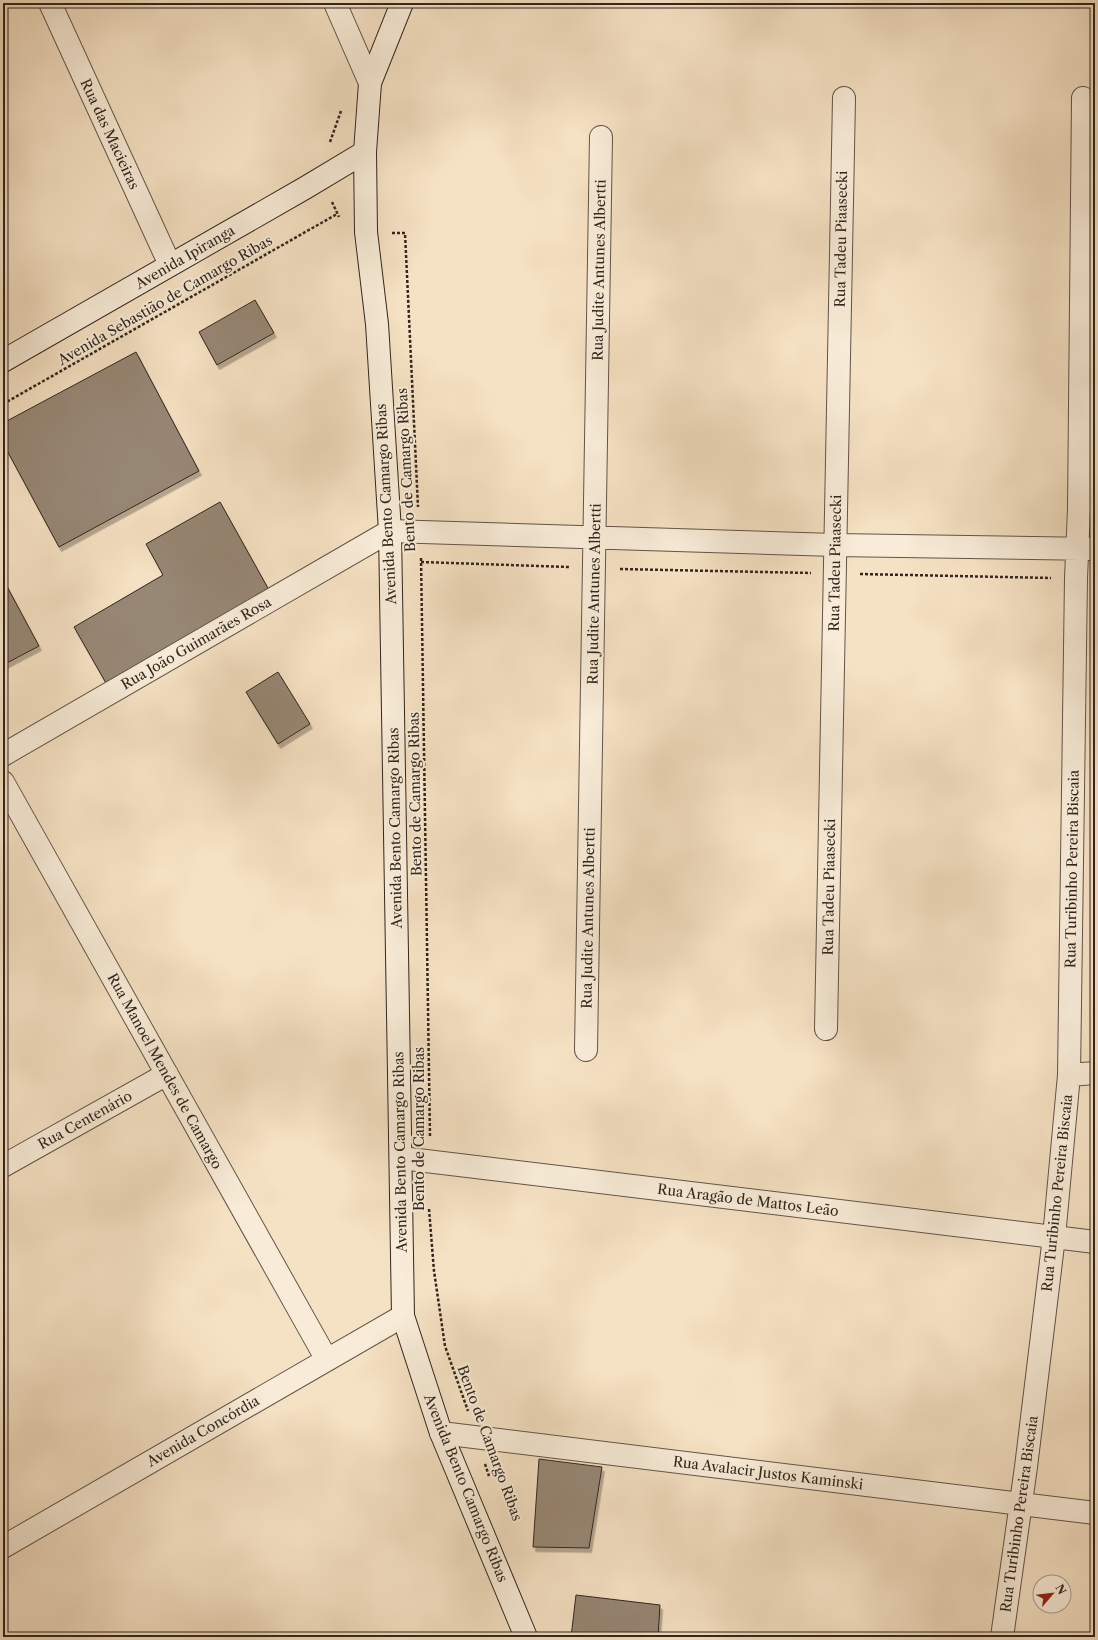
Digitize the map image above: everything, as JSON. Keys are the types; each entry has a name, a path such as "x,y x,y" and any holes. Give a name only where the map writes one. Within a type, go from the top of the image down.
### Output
{"street":[{"name":"Rua das Macieiras","path":"50,3 170,265"},
{"path":"335,3 370,83"},
{"name":"Avenida Bento Camargo Ribas","path":"402,3 370,83 365,152 366,232 377,324 390,531 403,1316 441,1433 526,1637"},
{"name":"Rua Tadeu Piaasecki","path":"826,1029 844,98"},
{"name":"Rua Turibinho Pereira Biscaia","path":"1002,1637 1021,1504 1054,1237 1069,1075 1076,578 1087,549 1083,98"},
{"name":"Rua Judite Antunes Albertti","path":"586,1050 601,137"},
{"name":"Avenida Ipiranga","path":"3,361 365,152"},
{"path":"390,531 835,545 1087,549"},
{"name":"Rua João Guimarães Rosa","path":"3,755 390,531"},
{"name":"Rua Manoel Mendes de Camargo","path":"3,782 327,1360"},
{"path":"1069,1075 1095,1073"},
{"name":"Rua Centenário","path":"3,1166 167,1074"},
{"name":"Rua Aragão de Mattos Leão","path":"401,1158 1095,1242"},
{"name":"Avenida Concórdia","path":"3,1547 403,1316"},
{"name":"Rua Avalacir Justos Kaminski","path":"441,1433 1095,1513"}],"path":[{"path":"322,178 326,156 343,103"},
{"name":"Bento de Camargo Ribas","path":"322,178 345,232 405,233 421,562 430,1162"},
{"name":"Avenida Sebastião de Camargo Ribas","path":"3,404 337,214"},
{"path":"421,562 835,574 1076,578"},
{"name":"Bento de Camargo Ribas","path":"428,1203 434,1272 445,1346 477,1437 491,1483"}],"building":[{"path":"255,300 274,333 217,365 199,332"},
{"path":"136,352 199,471 59,547 3,443 3,423"},
{"path":"220,502 269,590 106,683 74,627 163,575 146,544"},
{"path":"3,579 39,646 3,665"},
{"path":"278,672 310,724 278,744 246,692"},
{"path":"539,1459 602,1467 589,1548 533,1547"},
{"path":"576,1595 660,1605 658,1637 571,1637"}]}
